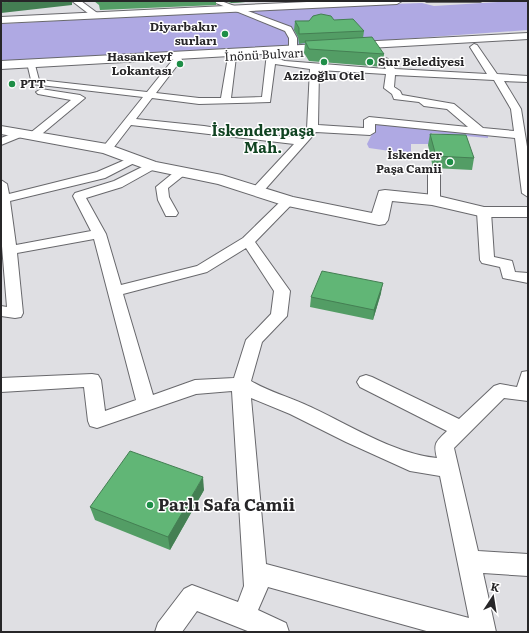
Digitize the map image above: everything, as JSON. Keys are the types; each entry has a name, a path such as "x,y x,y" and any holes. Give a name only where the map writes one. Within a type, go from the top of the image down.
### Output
{"main road":[{"path":"1,19 335,1"},
{"path":"229,6 397,1"},
{"path":"1,65 528,36"},
{"path":"513,38 526,46"},
{"name":"İnönü Bulvarı","path":"1,70 178,59 232,57 271,58 377,49 526,46"},
{"path":"1,130 107,149 152,166 222,180 289,201 379,220 385,195 434,200 457,207 484,212 528,212"}],"street":[{"path":"76,1 94,14"},
{"path":"215,1 288,29 293,38 294,50"},
{"path":"474,47 516,109 528,193"},
{"path":"377,49 391,70 389,88 397,93 397,97 423,100 424,103 450,106 480,131"},
{"path":"226,100 232,57"},
{"path":"35,82 199,101 267,100 271,58 284,64 373,71 391,70 528,79"},
{"path":"107,149 178,59"},
{"path":"257,191 312,130 315,66"},
{"path":"1,142 26,135 80,98 66,97 36,91 32,67"},
{"path":"516,109 528,110"},
{"path":"312,128 370,132 369,120 519,135"},
{"path":"129,122 261,138 303,141"},
{"path":"4,199 102,175 134,160"},
{"path":"146,404 98,234 79,196 118,184 152,166"},
{"path":"171,213 161,193 162,187 182,172"},
{"path":"434,173 434,200"},
{"path":"1,184 4,199 5,229 10,250 15,313 1,311"},
{"path":"115,291 202,269 248,240 289,201"},
{"path":"484,212 486,260 507,264 508,275 528,278"},
{"path":"10,250 98,234"},
{"path":"244,616 256,586 241,384 254,340 279,316 282,291 248,240"},
{"path":"484,632 444,446 500,391 524,396 528,376"},
{"path":"1,386 92,380 97,421 195,387 241,384 262,396 297,409 353,437 417,465 449,468"},
{"path":"366,382 461,429"},
{"path":"469,561 528,565"},
{"path":"255,572 475,632"},
{"path":"167,632 192,597 244,616 277,632"}],"lane":[{"path":"426,1 480,1"}],"shaded area":[{"path":"525,1 528,3 528,30 306,46 1,63 1,24 312,7 422,3 434,6"},
{"path":"377,124 488,133 488,138 432,133 432,144 411,144 411,154 369,148 367,144"}],"building":[{"path":"1,1 16,1 1,3"},
{"path":"321,14 331,16 334,20 353,19 364,31 299,34 299,28 295,21 309,21 313,16"},
{"path":"372,37 384,54 309,49 305,41"},
{"path":"430,134 466,135 474,158 436,156"},
{"path":"322,271 383,283 374,310 311,297"},
{"name":"Parlı Safa Camii","path":"130,451 203,477 168,537 90,507"}],"place":[{"name":"Diyarbakır surları","path":"225,34"},
{"name":"Azizoğlu Otel","path":"324,62"},
{"name":"Sur Belediyesi","path":"370,62"},
{"name":"Hasankeyf Lokantası","path":"180,64"},
{"name":"PTT","path":"12,84"},
{"name":"İskender Paşa Camii","path":"450,162"},
{"name":"Parlı Safa Camii","path":"150,505"}],"district":[{"name":"İskenderpaşa Mah.","path":"263,140"}]}
